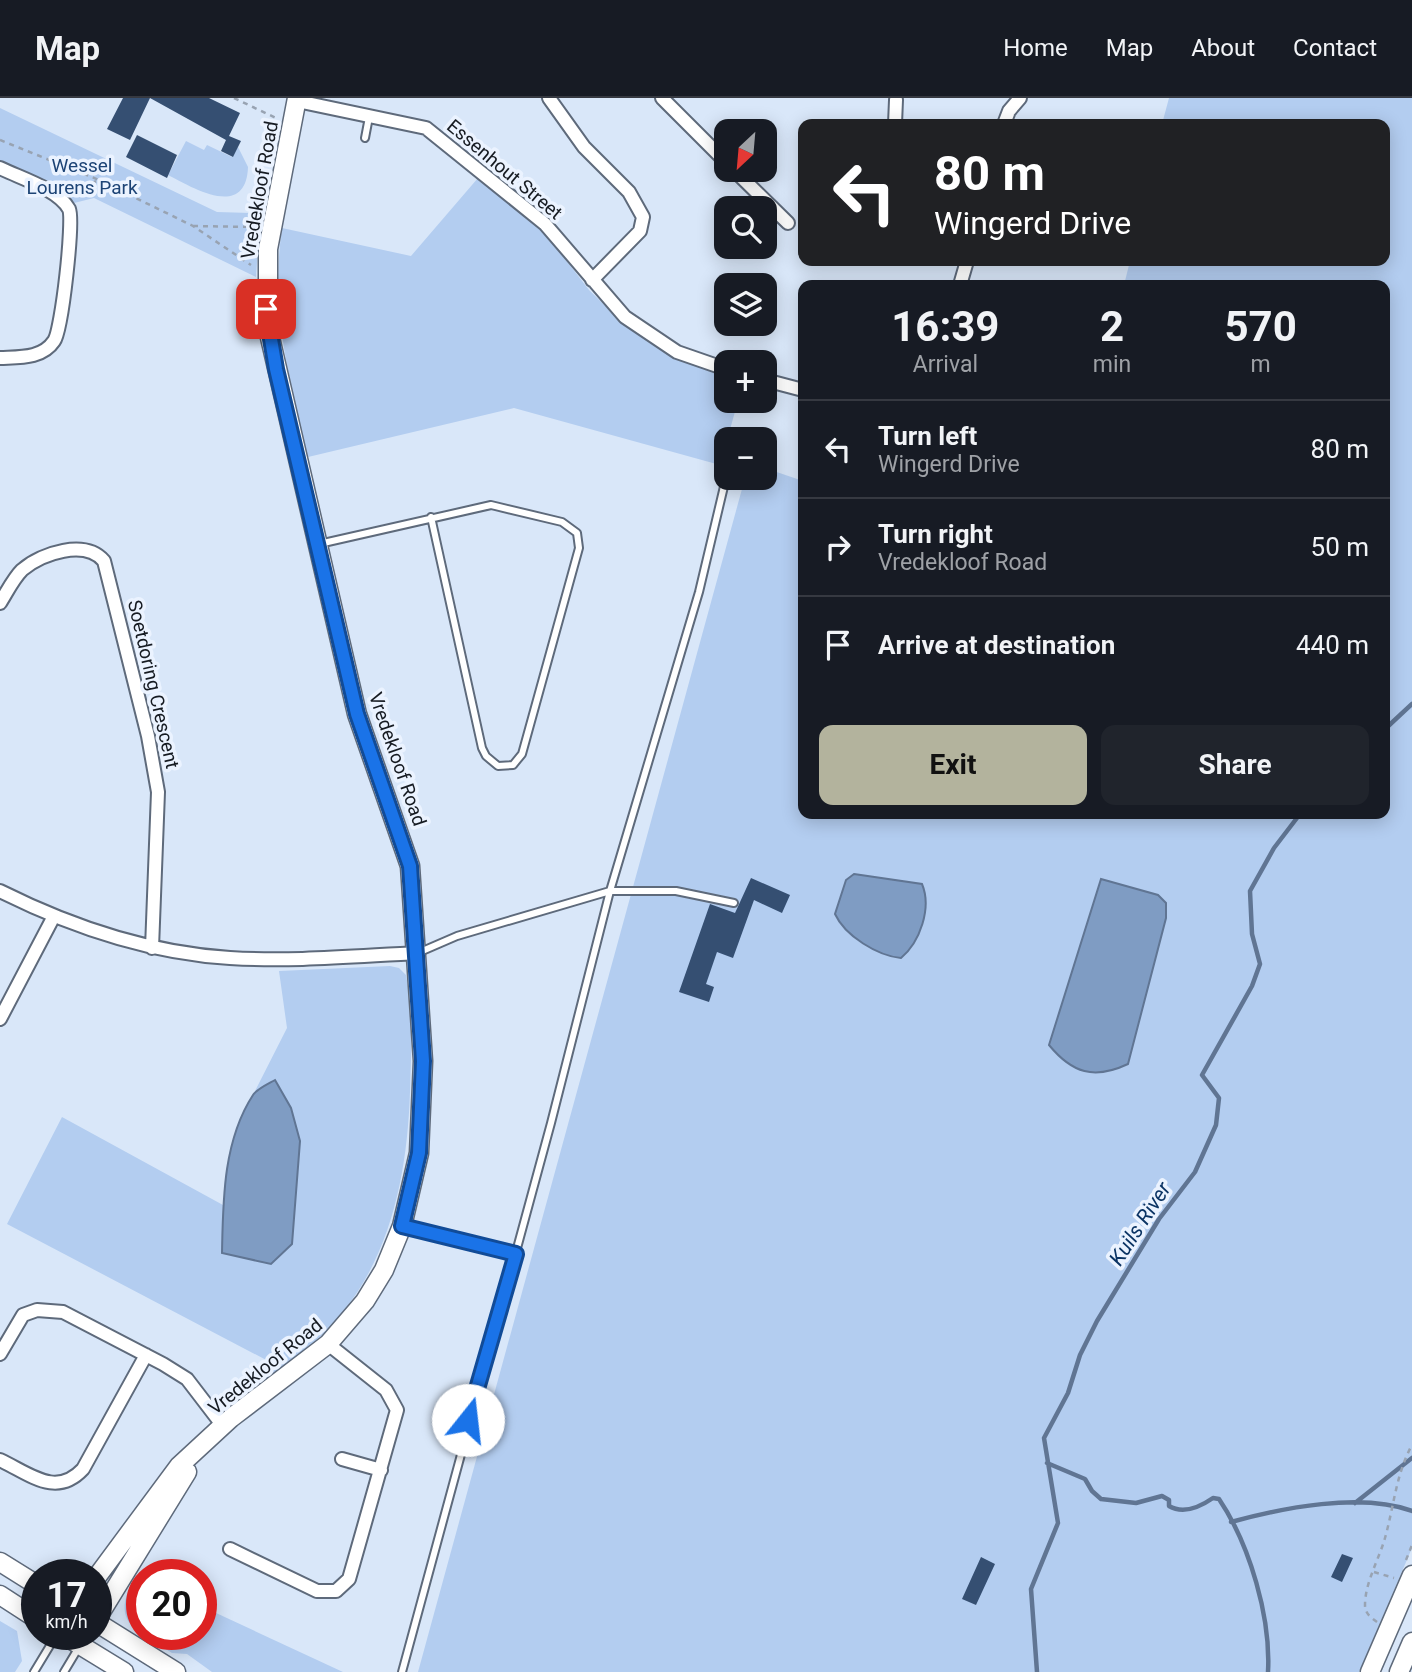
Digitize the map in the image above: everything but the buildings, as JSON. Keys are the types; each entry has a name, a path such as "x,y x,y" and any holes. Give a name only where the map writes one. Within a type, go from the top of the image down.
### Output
{"street":[{"path":"549,98 584,148 629,192 643,217 640,232 592,280"},
{"path":"662,98 714,150"},
{"path":"1006,119 1020,98"},
{"name":"Vredekloof Road","path":"110,1559 180,1466 223,1426 328,1344 372,1292 402,1226 413,1188 421,1138 423,1061 418,953 410,866 357,714 271,349 266,309 266,274 271,228 293,99"},
{"name":"Essenhout Street","path":"293,99 426,128 545,224 619,312 652,337 693,359 714,365"},
{"path":"895,119 896,100"},
{"path":"0,168 57,198 68,208 72,219 59,332 54,342 37,355 0,358"},
{"path":"746,182 788,223"},
{"path":"777,383 798,389"},
{"name":"Soetdoring Crescent","path":"0,603 22,570 44,558 82,549 97,553 104,561 148,736 158,792 152,948"},
{"path":"0,891 54,916 152,948 197,955 262,960 418,953"},
{"path":"0,1019 54,916"},
{"path":"0,1353 20,1318 30,1311 48,1310 72,1316 187,1379 223,1426"},
{"path":"230,1549 317,1591 336,1591 345,1586 355,1567 396,1418 393,1401 386,1390 328,1344"},
{"path":"0,1460 49,1483 58,1485 74,1479 83,1469 146,1355"},
{"name":"Vredekloof Road","path":"112,1595 204,1445"},
{"path":"342,1459 381,1470"},
{"path":"0,1562 21,1575"},
{"path":"1370,1672 1405,1577"},
{"path":"0,1595 21,1609"},
{"path":"112,1631 176,1672"},
{"path":"1399,1672 1412,1642"},
{"path":"96,1650 124,1672"}],"lane":[{"path":"365,138 369,117"},
{"path":"402,1672 516,1254 610,891 699,592 723,490"},
{"path":"317,545 431,517 491,505 562,522 577,533 579,548 526,741 522,754 513,765 498,766 482,748 431,517"},
{"path":"418,953 457,936 610,891 676,891 734,903"},
{"path":"402,1226 516,1254"},
{"path":"34,1672 49,1650"},
{"path":"64,1672 78,1650"}],"path":[{"path":"234,98 271,117 291,123"},
{"path":"0,140 100,180 193,226 266,274"},
{"path":"57,198 100,180"},
{"path":"193,226 271,228"},
{"path":"1379,1623 1369,1617 1365,1607 1395,1491 1412,1445"},
{"path":"1374,1573 1405,1577"}],"green space":[{"path":"1169,98 1412,98 1412,1548 1359,1672 418,1672 742,490 777,490 777,472 798,479 798,819 1390,819 1390,280 1125,280 1129,266 1390,266 1390,119 1163,119"},
{"name":"Wessel Lourens Park","path":"0,108 217,212 251,213 259,234 256,277 94,198 74,203 61,191 0,162"},
{"path":"186,141 204,150 207,145 232,157 238,147 248,167 245,183 238,192 217,196 168,175"},
{"path":"478,178 546,234 589,290 626,326 679,360 714,372 714,413 735,413 731,427 714,427 714,463 514,408 308,457 283,344 278,288 282,228 411,256"},
{"path":"390,966 399,968 406,975 411,1033 408,1125 399,1189 390,1221 365,1280 347,1307 325,1332 303,1351 232,1403 226,1396 270,1362 7,1224 62,1117 223,1205 222,1253 275,1080 254,1093 287,1028 279,971"},
{"path":"217,1613 343,1672 212,1672 187,1654 167,1650 217,1650"},
{"path":"0,1621 17,1631 22,1661 15,1672 0,1672"}],"shaded area":[{"path":"854,874 922,884 925,914 919,934 901,958 863,944 846,930 835,914 846,880"},
{"path":"1101,879 1158,895 1166,903 1166,918 1128,1064 1105,1072 1094,1072 1075,1068 1049,1045"},
{"path":"275,1080 291,1108 300,1141 292,1244 271,1264 222,1253 222,1233 224,1192 230,1151 236,1132 253,1095"}],"waterway":[{"name":"Kuils River","path":"1390,724 1412,704"},
{"name":"Kuils River","path":"1037,1672 1031,1589 1058,1523 1044,1438 1068,1393 1080,1355 1097,1321 1159,1219 1195,1172 1216,1125 1219,1098 1202,1075 1252,986 1260,964 1252,934 1250,891 1274,848 1296,819"},
{"path":"1355,1503 1412,1458"},
{"path":"1047,1463 1085,1479 1101,1499 1136,1503 1162,1496 1169,1500 1169,1506 1180,1510 1197,1507 1213,1498 1219,1499 1240,1538 1256,1582 1266,1629 1268,1672"},
{"path":"1231,1522 1297,1507 1346,1502 1392,1505 1412,1511"}],"route":[{"path":"266,309 276,369 357,714 404,841 410,866 418,953 423,1061 421,1138 413,1188 402,1226 516,1254 468,1420"}]}
